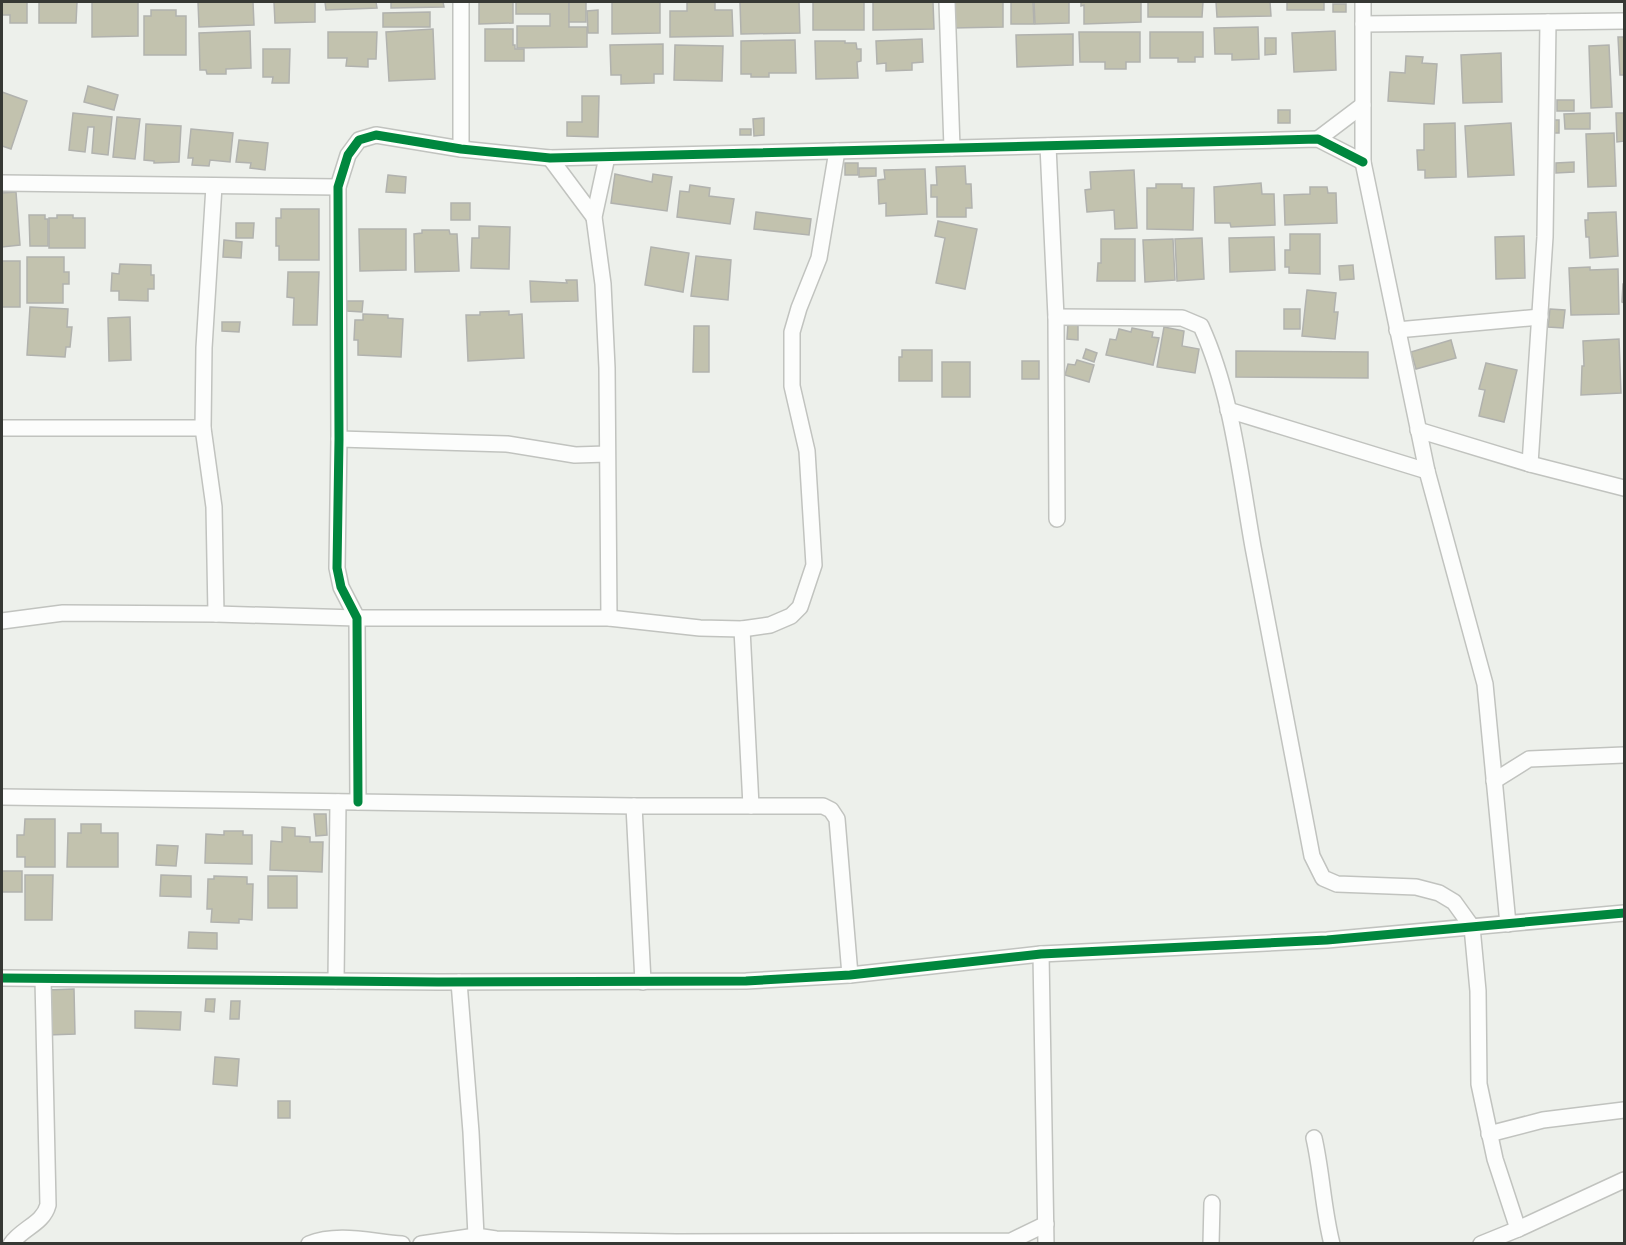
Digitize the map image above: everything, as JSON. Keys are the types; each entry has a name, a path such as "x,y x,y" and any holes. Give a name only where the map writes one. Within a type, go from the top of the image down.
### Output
{"street":[{"path":"461,2 461,149"},
{"path":"947,2 952,148"},
{"path":"1363,2 1363,162 1427,471 1485,684 1508,924"},
{"path":"1363,24 1624,21"},
{"path":"1530,464 1545,237 1548,22"},
{"path":"1318,140 1363,105"},
{"path":"358,802 357,618 341,586 337,568 339,187 348,155 359,140 376,135 461,149 550,158 1318,140 1363,162"},
{"path":"1048,146 1056,317 1058,519"},
{"path":"2,621 63,613 357,618 609,618 700,628 742,629 770,625 791,616 800,607 813,565 807,451 792,386 792,332 819,258 837,151"},
{"path":"607,157 594,217 604,298 607,368 609,618"},
{"path":"550,158 594,217"},
{"path":"2,183 339,187"},
{"path":"214,186 204,348 203,428 214,507 216,614"},
{"path":"1056,317 1182,318 1201,326 1209,343 1228,410 1312,856 1323,878 1337,884 1416,887 1439,893 1454,902 1472,927 1478,991 1479,1084 1502,1183 1518,1228"},
{"path":"1398,330 1540,317"},
{"path":"1228,410 1427,471"},
{"path":"2,428 203,428"},
{"path":"1418,430 1530,464 1624,488"},
{"path":"339,439 507,444 568,455 608,454"},
{"path":"742,629 751,806"},
{"path":"1494,781 1529,759 1624,755"},
{"path":"2,797 634,806 822,806 831,810 837,819 850,975"},
{"path":"336,981 338,802"},
{"path":"634,806 643,982"},
{"path":"2,978 459,982 746,981 850,975 1041,954 1327,939 1624,913"},
{"path":"1041,954 1046,1244"},
{"path":"10,1239 39,1221 48,1205 44,979"},
{"path":"459,982 471,1120 476,1236"},
{"path":"1489,1134 1543,1120 1624,1110"},
{"path":"1314,1138 1332,1244"},
{"path":"1481,1244 1500,1240 1518,1228 1624,1180"},
{"path":"1211,1244 1212,1203"},
{"path":"421,1244 476,1236 496,1239 676,1242 1013,1242 1046,1224"},
{"path":"309,1244 316,1240 338,1239 371,1239 402,1244"}],"building":[{"path":"2,2 27,2 27,23 10,23 10,15 2,15"},
{"path":"39,2 77,2 76,23 39,23"},
{"path":"92,2 138,2 138,36 92,37"},
{"path":"198,2 253,2 254,25 199,27"},
{"path":"274,2 315,2 315,22 275,23"},
{"path":"325,2 376,2 377,8 326,10"},
{"path":"391,2 443,2 444,7 391,8"},
{"path":"479,2 513,2 513,23 479,24"},
{"path":"516,2 569,2 569,27 587,27 587,47 517,48 517,26 550,26 550,14 516,14"},
{"path":"569,2 586,2 586,22 569,22"},
{"path":"612,2 660,2 660,33 612,34"},
{"path":"687,2 715,2 715,10 732,10 733,36 670,37 670,11 687,11"},
{"path":"740,2 799,2 800,33 741,34"},
{"path":"813,2 864,2 864,30 813,30"},
{"path":"873,2 933,2 934,29 873,30"},
{"path":"952,2 1003,2 1003,27 952,28"},
{"path":"1011,2 1033,2 1034,24 1011,24"},
{"path":"1034,2 1069,2 1069,23 1035,24"},
{"path":"1081,2 1141,2 1141,22 1084,24 1084,5 1081,6"},
{"path":"1148,2 1203,2 1202,17 1148,17"},
{"path":"1216,2 1270,2 1271,16 1217,17"},
{"path":"1287,2 1324,2 1324,10 1287,10"},
{"path":"1333,4 1346,4 1346,12 1333,12"},
{"path":"151,10 176,10 176,16 186,16 186,55 144,55 144,16 151,16"},
{"path":"598,10 598,33 588,33 587,11"},
{"path":"430,12 430,27 383,27 383,13"},
{"path":"1258,27 1259,59 1232,60 1232,54 1215,54 1214,28"},
{"path":"433,29 435,79 389,81 386,32"},
{"path":"485,29 513,29 513,45 515,49 524,49 524,61 485,61"},
{"path":"250,31 251,68 226,69 226,74 207,74 206,70 200,70 199,33"},
{"path":"1335,31 1336,70 1294,72 1292,33"},
{"path":"328,32 377,32 376,59 368,59 368,67 346,66 347,58 328,58"},
{"path":"1079,32 1140,32 1140,62 1126,62 1126,69 1105,69 1105,62 1080,62"},
{"path":"1150,32 1203,32 1203,57 1195,57 1195,62 1178,62 1178,58 1150,58"},
{"path":"1073,34 1073,65 1017,67 1016,35"},
{"path":"1618,37 1624,37 1624,75 1620,75"},
{"path":"1265,38 1276,38 1276,54 1265,55"},
{"path":"922,39 923,62 912,63 912,70 886,71 886,63 877,64 876,41"},
{"path":"795,40 796,73 769,73 769,77 751,77 751,74 741,74 741,41"},
{"path":"815,41 856,43 857,49 861,49 861,61 857,62 858,78 816,79"},
{"path":"663,44 663,74 654,74 654,83 621,84 621,75 611,75 610,45"},
{"path":"675,45 723,46 722,81 674,80"},
{"path":"1609,45 1612,107 1591,108 1589,46"},
{"path":"263,49 290,49 289,83 272,83 273,77 263,77"},
{"path":"1501,53 1502,102 1463,103 1461,55"},
{"path":"1406,56 1423,57 1422,63 1437,64 1434,104 1388,101 1390,72 1405,73"},
{"path":"88,86 118,95 114,110 84,102"},
{"path":"2,92 27,101 11,149 2,146"},
{"path":"582,96 599,96 598,137 567,136 567,122 582,122"},
{"path":"1557,100 1574,100 1574,111 1557,111"},
{"path":"1278,110 1290,110 1290,123 1278,123"},
{"path":"73,113 112,117 108,155 92,153 94,127 88,127 85,152 69,150"},
{"path":"1590,113 1590,129 1565,129 1564,114"},
{"path":"1616,113 1624,113 1624,141 1617,142"},
{"path":"117,117 140,119 135,159 113,157"},
{"path":"764,118 764,135 754,136 753,119"},
{"path":"1549,120 1559,120 1559,133 1549,133"},
{"path":"1455,123 1456,177 1425,178 1425,170 1418,170 1417,150 1424,150 1424,124"},
{"path":"1511,123 1514,175 1468,177 1465,126"},
{"path":"146,124 181,126 179,162 154,163 154,161 144,160"},
{"path":"191,129 233,133 230,162 210,160 209,166 192,165 193,158 188,158"},
{"path":"740,129 751,129 751,135 740,135"},
{"path":"1614,133 1616,186 1588,187 1586,134"},
{"path":"239,140 268,143 265,170 250,168 251,163 236,162"},
{"path":"1574,162 1574,172 1556,173 1556,163"},
{"path":"845,163 858,163 858,175 845,175"},
{"path":"965,166 966,184 971,184 972,208 966,208 966,217 937,217 937,197 931,197 931,185 937,185 936,167"},
{"path":"859,168 876,168 876,176 859,177"},
{"path":"925,169 927,214 886,216 886,203 879,204 878,180 885,179 884,170"},
{"path":"1134,170 1137,228 1115,229 1114,210 1087,212 1085,190 1091,189 1090,172"},
{"path":"615,174 652,182 653,174 672,177 667,211 611,203"},
{"path":"388,175 406,177 405,193 386,192"},
{"path":"1261,183 1262,194 1274,194 1275,225 1231,227 1230,223 1215,223 1214,187"},
{"path":"1156,184 1182,184 1182,188 1194,188 1193,230 1147,229 1147,188 1156,188"},
{"path":"690,185 710,188 709,196 734,199 730,224 677,217 680,191 689,192"},
{"path":"1310,187 1327,187 1328,193 1336,193 1337,223 1285,225 1284,195 1310,194"},
{"path":"16,192 20,245 2,247 2,193"},
{"path":"451,203 470,203 470,220 451,220"},
{"path":"281,209 319,209 319,260 279,260 279,246 276,246 276,218 281,218"},
{"path":"756,212 811,219 809,235 754,229"},
{"path":"1616,212 1618,256 1590,258 1585,220 1588,220 1588,213"},
{"path":"29,215 45,215 45,219 48,219 48,246 30,246"},
{"path":"57,215 85,218 85,248 49,248 49,218 57,218"},
{"path":"938,221 977,229 965,289 936,283 945,238 935,236"},
{"path":"236,223 254,223 253,238 236,238"},
{"path":"479,226 510,227 509,269 471,268 472,238 479,238"},
{"path":"359,229 406,229 406,270 360,271"},
{"path":"422,230 449,230 450,234 457,234 459,271 415,272 414,234 422,233"},
{"path":"1290,234 1320,234 1320,274 1289,273 1289,267 1285,267 1285,250 1290,250"},
{"path":"1524,236 1525,278 1496,279 1495,237"},
{"path":"1274,237 1275,270 1230,272 1229,238"},
{"path":"1202,238 1204,279 1177,281 1175,239"},
{"path":"1101,239 1135,239 1135,281 1097,281 1098,263 1101,263"},
{"path":"1173,239 1175,280 1145,282 1143,240"},
{"path":"224,240 242,242 241,258 223,257"},
{"path":"651,247 689,253 683,292 645,285"},
{"path":"696,256 731,260 728,300 691,296"},
{"path":"27,257 64,257 64,272 69,272 69,284 63,284 63,303 27,303"},
{"path":"2,261 20,261 20,307 2,307"},
{"path":"120,264 151,265 154,289 148,289 148,301 119,300 119,291 111,291 112,273 119,274"},
{"path":"1353,265 1354,279 1340,280 1339,266"},
{"path":"1590,267 1590,270 1618,269 1619,314 1571,315 1569,268"},
{"path":"288,272 319,272 317,325 293,325 294,298 287,297"},
{"path":"566,280 577,280 578,301 531,302 530,281 567,283"},
{"path":"1624,284 1624,303 1622,302"},
{"path":"1307,290 1336,293 1334,312 1338,312 1335,339 1302,336"},
{"path":"347,301 363,301 362,312 347,311"},
{"path":"30,307 68,309 67,327 72,327 70,347 66,347 65,357 27,355"},
{"path":"1284,309 1300,309 1300,329 1284,329"},
{"path":"1550,309 1565,310 1563,328 1548,327"},
{"path":"509,311 509,315 522,314 524,358 468,361 466,315"},
{"path":"363,314 388,315 388,318 403,319 401,357 358,355 358,340 354,340 355,320 363,320"},
{"path":"130,317 131,360 109,361 108,318"},
{"path":"222,322 240,322 239,332 222,331"},
{"path":"1068,323 1078,324 1078,340 1067,339"},
{"path":"694,326 709,326 709,372 693,372"},
{"path":"1164,327 1184,331 1182,346 1199,349 1195,373 1157,367"},
{"path":"1132,328 1153,332 1152,337 1159,338 1153,365 1106,355 1110,339 1116,340 1119,329 1131,332"},
{"path":"1619,339 1621,393 1581,395 1582,366 1584,366 1583,341"},
{"path":"1451,340 1456,358 1416,369 1411,352"},
{"path":"1086,349 1097,353 1094,362 1083,358"},
{"path":"902,350 932,350 932,381 899,381 899,357 902,357"},
{"path":"1236,351 1368,352 1368,378 1236,377"},
{"path":"1077,360 1094,365 1089,382 1065,375 1068,364 1075,365"},
{"path":"1022,361 1039,361 1039,379 1022,379"},
{"path":"942,362 970,362 970,397 942,397"},
{"path":"1486,363 1517,370 1504,422 1479,416 1485,390 1479,389"},
{"path":"314,814 326,814 327,835 316,836"},
{"path":"25,819 55,819 55,867 25,867 25,857 17,857 17,835 24,835"},
{"path":"81,824 101,824 101,833 118,833 118,867 67,867 68,833 81,833"},
{"path":"282,827 295,828 295,836 310,837 310,842 323,842 322,872 270,870 271,841 282,842"},
{"path":"224,831 243,831 243,835 252,835 252,864 205,863 206,834 224,835"},
{"path":"157,845 178,846 176,866 156,865"},
{"path":"2,871 22,871 22,892 2,892"},
{"path":"25,875 53,875 52,920 25,920"},
{"path":"161,875 191,876 191,897 160,896"},
{"path":"214,876 247,877 247,884 253,884 252,920 239,919 239,923 211,922 212,909 207,909 208,879 214,879"},
{"path":"268,876 297,876 297,908 268,908"},
{"path":"189,932 217,933 217,949 188,948"},
{"path":"74,989 75,1034 48,1035 47,990"},
{"path":"206,999 215,999 214,1012 205,1011"},
{"path":"231,1001 240,1001 239,1019 230,1019"},
{"path":"135,1011 181,1012 180,1030 135,1028"},
{"path":"215,1057 239,1059 237,1086 213,1084"},
{"path":"278,1101 290,1101 290,1118 278,1118"}],"cycle path":[{"path":"358,802 357,618 341,587 337,568 338,187 348,155 359,140 376,135 461,149 550,158 1318,139 1363,162"},
{"path":"2,978 438,982 746,981 850,975 1041,954 1327,940 1624,913"}]}
